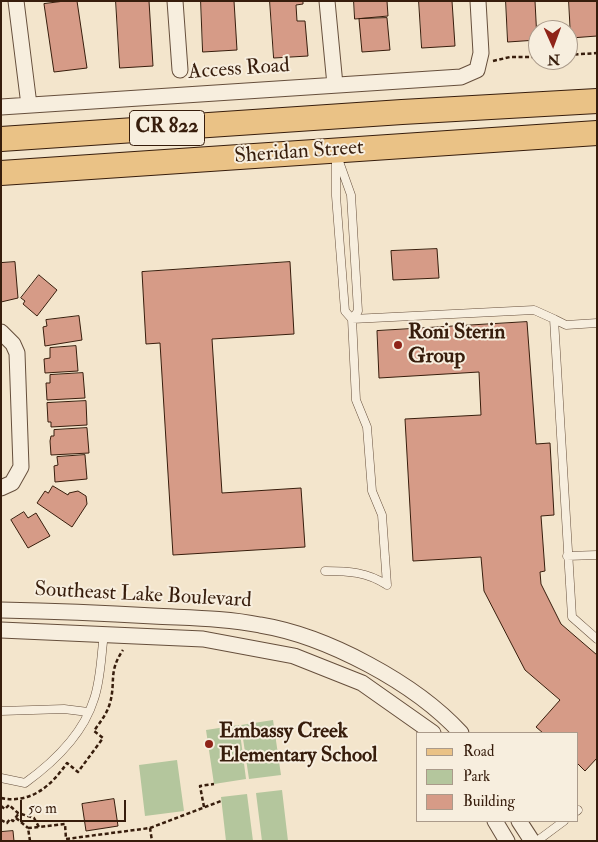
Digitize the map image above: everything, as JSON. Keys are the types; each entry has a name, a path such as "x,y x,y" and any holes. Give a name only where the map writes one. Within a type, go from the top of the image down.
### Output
{"main road":[{"name":"Sheridan Street","path":"1,139 597,101"},
{"path":"332,117 336,151"},
{"name":"Sheridan Street","path":"1,173 589,137"}],"street":[{"path":"16,1 29,105"},
{"path":"175,1 180,70"},
{"path":"327,1 335,85"},
{"path":"477,70 481,53 478,1"},
{"name":"Access Road","path":"1,107 461,77 477,70"},
{"path":"4,334 17,353 22,467 6,486"},
{"name":"Southeast Lake Boulevard","path":"1,610 206,618 261,625 300,636 372,665 442,712 460,732"},
{"name":"Southeast Lake Boulevard","path":"1,630 203,639 294,656 362,683 432,732"},
{"path":"496,822 507,841"},
{"path":"520,822 532,841"}],"lane":[{"path":"325,571 353,571 374,576 387,584 382,515 372,490 367,427 356,400 352,319 345,311 336,196 336,151"},
{"path":"336,151 351,195 358,311 352,319"},
{"path":"352,319 534,310 566,325 597,323"},
{"path":"554,318 561,400 567,556 572,617 597,639"},
{"path":"567,556 597,554"},
{"path":"1,778 25,783 47,767 78,733 94,699 104,634"},
{"path":"1,711 64,710 88,712"},
{"path":"537,841 563,822"}],"path":[{"path":"578,54 597,53"},
{"path":"477,70 491,62 510,57 528,56"},
{"path":"56,779 67,763 78,772 103,738 94,731 108,711 111,702 113,669 125,648"},
{"path":"204,808 200,786 214,784"},
{"path":"28,828 64,824 66,838 150,828 221,801"},
{"path":"1,806 5,809 9,805 19,813 34,818 39,827"},
{"path":"1,820 7,823 10,819 13,821 19,813"},
{"path":"16,818 28,828 30,841"},
{"path":"150,828 152,841"}],"green space":[{"path":"273,720 281,775 249,779 241,725"},
{"path":"239,725 246,779 214,784 206,730"},
{"path":"177,760 184,811 145,816 139,765"},
{"path":"282,790 288,841 262,841 256,793"},
{"path":"247,794 253,841 226,841 221,797"}],"building":[{"path":"77,1 87,68 54,72 44,4"},
{"path":"116,1 149,1 153,66 120,68"},
{"path":"201,1 234,1 237,50 203,52"},
{"path":"270,1 303,1 303,4 296,5 297,21 305,21 308,56 274,58"},
{"path":"354,1 387,1 388,16 355,19"},
{"path":"419,1 452,1 455,46 422,48"},
{"path":"506,1 535,1 536,20 528,20 528,41 508,42"},
{"path":"569,1 597,1 597,36 578,37 578,20 570,20"},
{"path":"387,18 390,50 362,52 359,19"},
{"path":"437,249 439,278 393,280 391,251"},
{"path":"15,262 18,298 1,302 1,263"},
{"path":"290,262 294,334 212,339 222,493 301,488 305,547 173,555 160,343 146,344 142,272"},
{"path":"39,275 57,290 37,316 23,304 25,301 21,298"},
{"path":"79,316 82,340 45,346 43,327 47,326 46,320"},
{"path":"527,322 536,444 550,443 554,515 541,516 545,571 540,572 541,584 561,624 597,655 597,758 585,771 578,764 578,732 542,732 536,727 560,700 525,670 484,591 481,557 413,561 405,419 481,415 479,372 379,378 377,331"},
{"path":"76,346 78,371 45,373 44,359 50,358 50,348"},
{"path":"83,373 85,398 47,400 46,383 50,383 50,375"},
{"path":"86,401 87,425 51,427 51,422 48,422 47,403"},
{"path":"87,428 89,453 51,455 50,441 51,436 54,436 54,430"},
{"path":"85,455 87,479 55,482 54,466 58,465 57,457"},
{"path":"53,486 68,495 78,491 86,496 87,504 72,527 37,503 45,491 48,493"},
{"path":"24,512 28,518 36,513 50,536 28,548 11,520"},
{"path":"114,799 118,826 86,831 82,804"},
{"path":"13,831 14,841 1,841 1,832"}],"place":[{"name":"Roni Sterin Group","path":"398,345"},
{"name":"Embassy Creek Elementary School","path":"209,744"}]}
